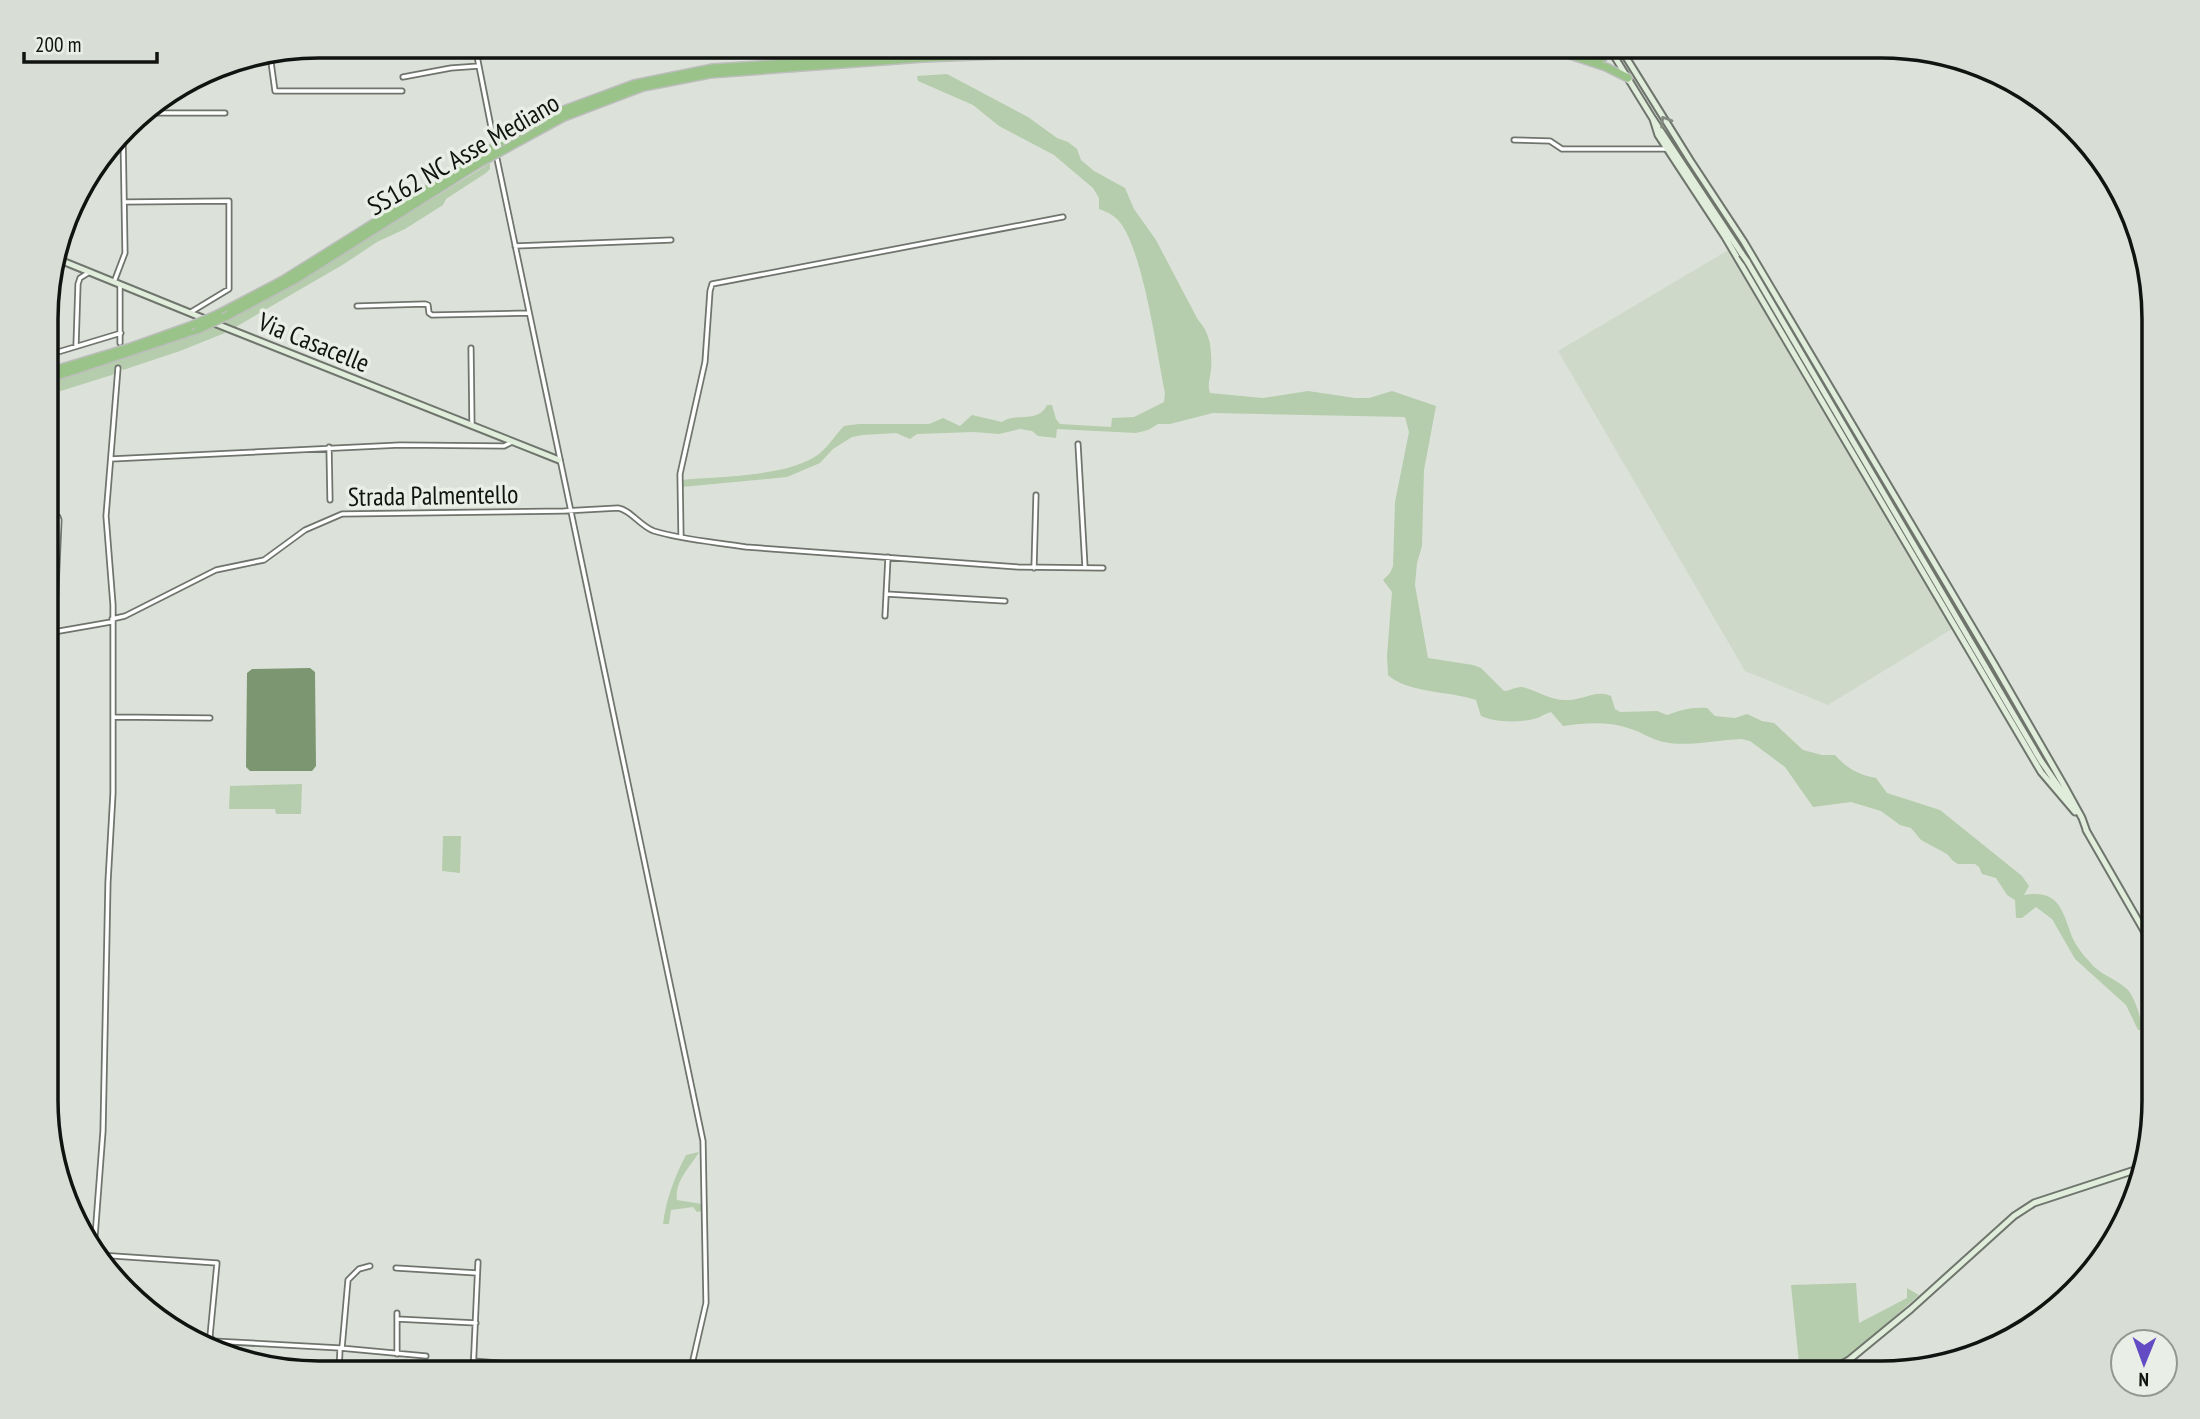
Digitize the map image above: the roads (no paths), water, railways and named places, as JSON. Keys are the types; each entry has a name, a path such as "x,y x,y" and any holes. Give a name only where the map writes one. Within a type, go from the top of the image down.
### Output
{"highway":[{"name":"SS162 NC Asse Mediano","path":"58,369 131,347 218,314 283,280 477,161 563,114 639,86 787,64 884,58"},
{"name":"SS162 NC Asse Mediano","path":"856,60 912,58"},
{"path":"1580,58 1628,78"},
{"path":"1592,62 1603,58"},
{"name":"SS162 NC Asse Mediano","path":"58,376 199,329 229,316 296,279 477,161"}],"main road":[{"path":"1615,58 1740,257 2041,772 2075,812"},
{"path":"1627,58 1747,248 2050,761 2087,832"},
{"path":"1653,119 1658,135 1667,149 1740,257 1746,261 2142,927"},
{"path":"1740,257 1746,257 1747,248"},
{"name":"Via Casacelle","path":"64,262 559,460"},
{"path":"1847,1361 1911,1309 2014,1216 2034,1203 2132,1171"}],"street":[{"path":"477,58 703,1141 706,1303 693,1361"},
{"path":"271,62 275,91 402,91"},
{"path":"403,78 451,68 479,66"},
{"path":"159,113 225,113"},
{"path":"1514,140 1550,141 1562,149 1667,149"},
{"path":"120,343 117,284 125,253 123,146"},
{"path":"125,202 229,201 229,289 189,313"},
{"path":"681,536 680,474 705,362 712,284 1063,217"},
{"path":"515,246 671,240"},
{"path":"76,346 78,284 80,278 90,272"},
{"path":"357,306 428,304 429,313 432,315 529,313"},
{"path":"58,352 121,333"},
{"path":"471,348 471,426"},
{"path":"95,1234 103,1131 108,882 112,823 111,569 106,516 118,368"},
{"path":"111,459 329,447 503,446 512,442"},
{"path":"1078,444 1084,568"},
{"path":"329,447 330,500"},
{"path":"1034,568 1036,495"},
{"name":"Strada Palmentello","path":"58,631 112,621 216,570 264,560 305,530 342,514 623,509 654,531 746,547 1034,568 1104,568"},
{"path":"58,519 58,542"},
{"path":"885,616 888,557"},
{"path":"886,594 1005,601"},
{"path":"113,717 210,718"},
{"path":"110,1256 217,1263 211,1337"},
{"path":"474,1361 478,1262"},
{"path":"340,1361 348,1280 359,1269 370,1266"},
{"path":"398,1275 397,1268 477,1273"},
{"path":"397,1313 397,1354"},
{"path":"397,1320 476,1323"},
{"path":"220,1341 426,1356"}]}
